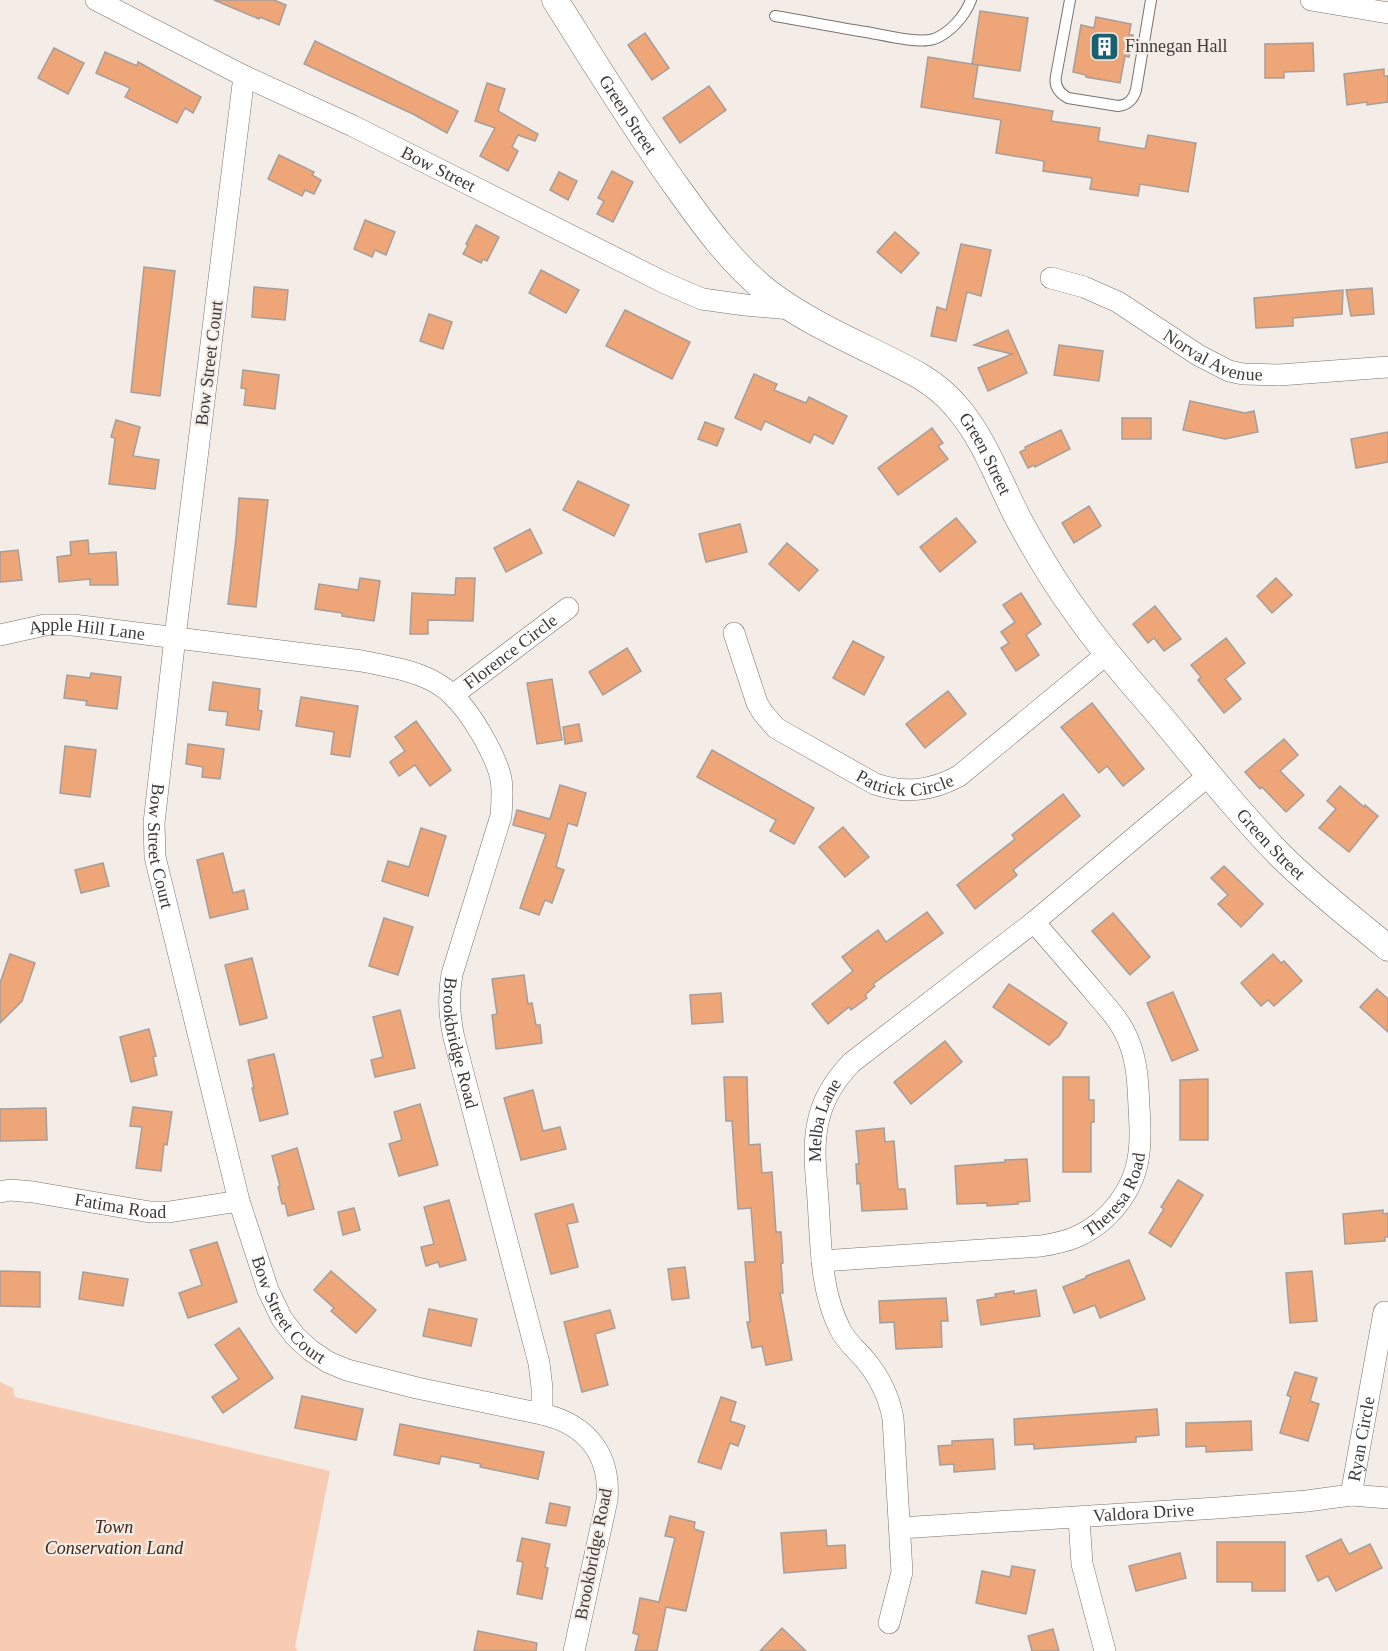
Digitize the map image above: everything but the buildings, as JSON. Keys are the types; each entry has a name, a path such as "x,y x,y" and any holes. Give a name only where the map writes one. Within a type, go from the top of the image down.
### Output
{"street":[{"name":"Bow Street","path":"96,0 244,76 353,126 542,220 630,267 702,299 791,309"},
{"name":"Green Street","path":"555,0 657,159 699,218 741,267 791,309 920,376 954,403 973,429 1033,547 1079,617 1209,775 1283,858 1388,948"},
{"path":"1311,0 1388,13"},
{"name":"Bow Street Court","path":"244,76 175,637 154,823 155,857 239,1201 276,1310 295,1336 318,1356 337,1367 357,1374 542,1414"},
{"name":"Norval Avenue","path":"1051,278 1084,287 1118,302 1198,355 1229,371 1243,374 1279,375 1388,367"},
{"name":"Florence Circle","path":"453,695 568,608"},
{"name":"Apple Hill Lane","path":"0,635 32,627 60,624 175,637"},
{"name":"Patrick Circle","path":"734,633 757,703 776,728 863,778 886,788 899,790 924,789 959,776 1108,653"},
{"name":"Brookbridge Road","path":"175,637 362,661 423,676 453,695 482,736 495,761 501,777 502,801 497,832 452,974 449,1000 451,1025 538,1363 542,1388 542,1414 567,1422 587,1437 601,1457 608,1481 607,1500 574,1651"},
{"name":"Melba Lane","path":"889,1623 902,1572 893,1418 884,1388 874,1371 849,1344 839,1327 829,1296 822,1261 815,1142 823,1105 835,1083 851,1063 1034,922 1209,775"},
{"name":"Theresa Road","path":"822,1261 1059,1243 1092,1229 1118,1204 1128,1189 1135,1172 1140,1136 1138,1077 1130,1044 1118,1021 1034,922"},
{"name":"Fatima Road","path":"0,1191 21,1190 44,1193 150,1212 169,1212 239,1201"},
{"name":"Ryan Circle","path":"1351,1495 1384,1312"},
{"name":"Valdora Drive","path":"900,1528 1079,1518 1351,1495 1388,1498"},
{"path":"1079,1518 1082,1564 1105,1651"}],"lane":[{"path":"775,16 908,40 933,39 958,21 971,0"},
{"path":"1070,0 1056,76 1057,87 1061,94 1068,98 1118,106 1129,103 1137,90 1150,0"}],"green space":[{"name":"Town Conservation Land","path":"0,1382 13,1388 15,1397 330,1471 295,1647 298,1651 0,1651"}],"place":[{"name":"Finnegan Hall","path":"1104,46"}]}
